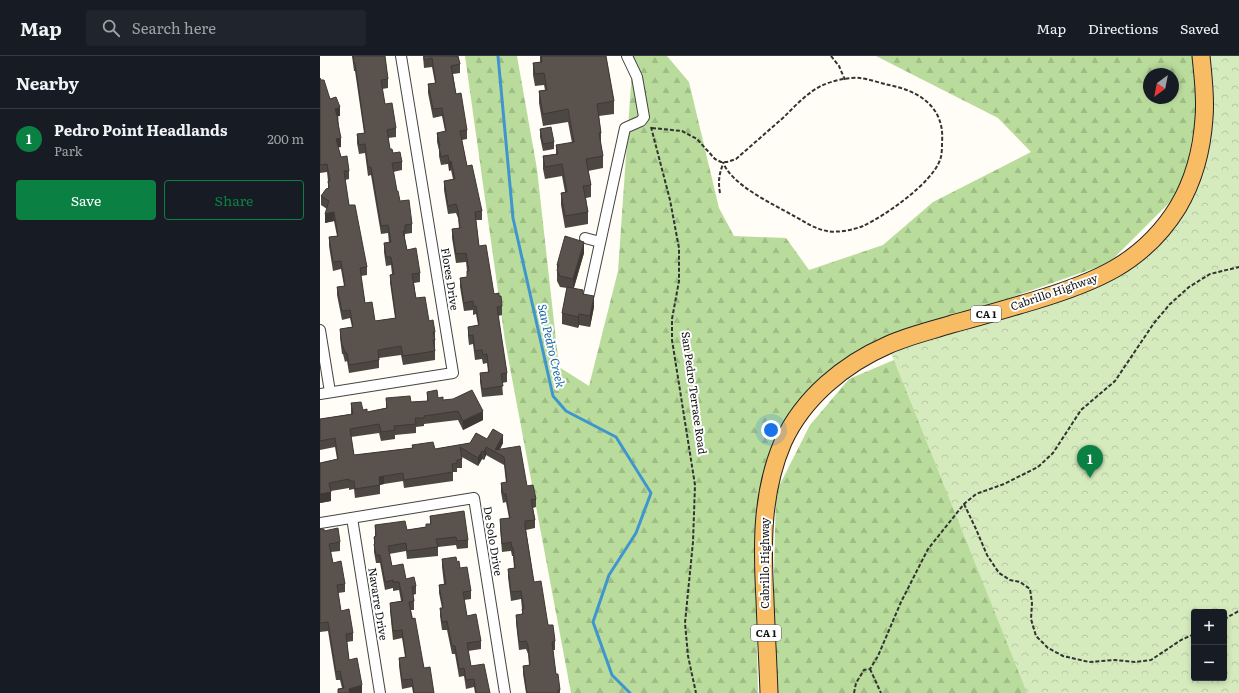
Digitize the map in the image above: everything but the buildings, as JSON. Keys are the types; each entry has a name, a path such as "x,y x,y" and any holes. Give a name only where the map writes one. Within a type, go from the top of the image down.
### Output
{"highway":[{"name":"Cabrillo Highway","path":"769,693 764,572 764,518 767,495 777,459 785,438 795,421 812,398 831,380 855,362 880,348 925,332 1081,285 1115,269 1144,247 1174,212 1188,187 1197,164 1202,141 1204,119 1201,56"}],"street":[{"name":"Flores Drive","path":"325,393 453,373 401,56"},
{"path":"589,294 625,128 641,121 644,117 637,77 627,56"},
{"path":"585,238 600,242"},
{"path":"320,330 325,393"},
{"name":"De Solo Drive","path":"320,523 474,498 505,693"},
{"name":"Navarre Drive","path":"352,518 380,693"}],"path":[{"path":"831,56 839,66 845,80"},
{"path":"652,128 682,131 697,139 715,159 720,162 723,162 727,162 736,159 808,95 822,86 859,78 900,87 920,96 934,107 941,120 943,138 941,160 932,174 916,190 891,209 863,226 849,230 828,232 810,225 756,195 732,178 726,170 723,162"},
{"name":"San Pedro Terrace Road","path":"643,110 652,128 670,200 679,248 679,281 672,319 672,340 695,485 694,542 685,622 688,656 696,693"},
{"path":"720,193 718,184 723,162"},
{"path":"854,693 856,682 864,670 870,668 878,656 901,602 928,549 964,504 976,494 1004,484 1038,467 1053,453 1081,410 1115,381 1154,323 1170,304 1189,286 1210,274 1239,267"},
{"path":"964,504 987,555 999,574 1010,580 1020,582 1030,589 1032,603 1031,619 1036,636 1048,648 1063,656 1089,662 1115,660 1135,662 1151,660 1191,636"},
{"path":"1227,617 1239,611"},
{"path":"870,668 881,693"}],"green space":[{"path":"465,56 517,56 537,169 559,367 589,386 618,271 633,56 667,56 689,82 719,208 734,236 786,238 809,270 883,245 933,202 1031,152 998,118 876,56 1193,56 1198,106 1183,189 1109,263 1007,299 874,342 796,406 763,476 756,604 758,693 571,693 505,341"},
{"path":"1206,56 1239,56 1239,693 1027,693 887,343 1041,297 1108,267 1167,219 1190,181"},
{"path":"1239,56 1239,693 778,693 773,610 776,492 810,425 849,379 948,337 1111,284 1198,197"}],"waterway":[{"name":"San Pedro Creek","path":"498,56 513,218 553,396 566,411 616,437 651,493 636,533 609,575 593,622 612,675 630,693"}],"place":[{"name":"Pedro Point Headlands","path":"1090,478"}]}
